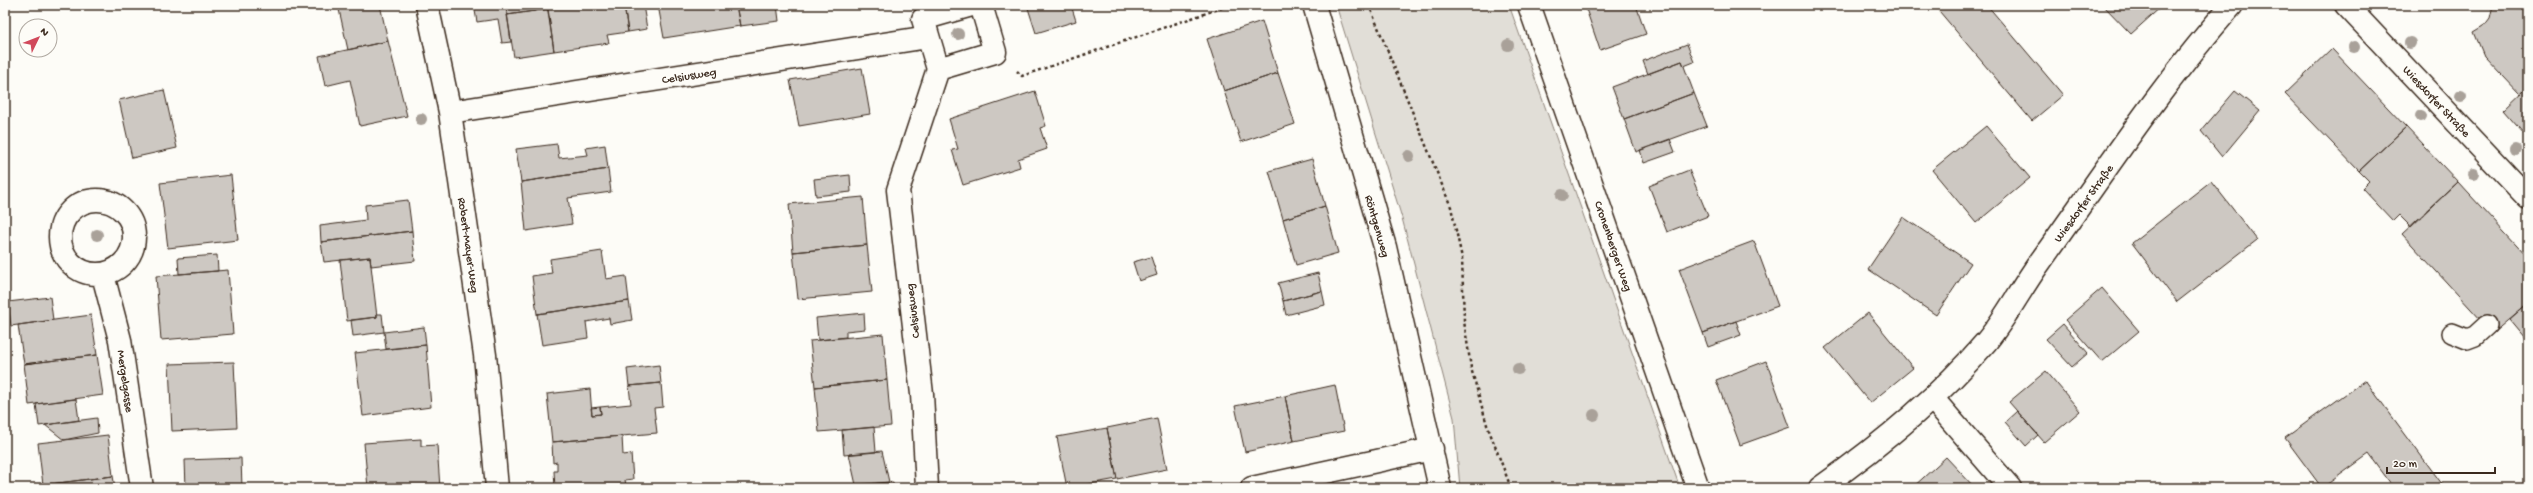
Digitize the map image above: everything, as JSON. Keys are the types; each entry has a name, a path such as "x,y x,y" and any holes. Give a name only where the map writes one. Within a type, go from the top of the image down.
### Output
{"street":[{"name":"Robert-Mayer-Weg","path":"427,5 450,112 485,355 496,488"},
{"path":"972,5 923,19 938,69 995,52 981,5"},
{"name":"Röntgenweg","path":"1314,5 1385,247 1440,488"},
{"name":"Cronenberger Weg","path":"1529,5 1698,488"},
{"name":"Wiesdorfer Straße","path":"1820,488 1871,452 1933,399 1987,341 2038,264 2190,52 2232,5"},
{"name":"Wiesdorfer Straße","path":"2346,5 2528,198"},
{"name":"Celsiusweg","path":"450,112 928,37"},
{"name":"Celsiusweg","path":"927,488 922,394 898,190 938,69"},
{"name":"Mergelgasse","path":"103,275 120,340 142,488"},
{"path":"1933,399 2010,488"},
{"path":"1252,488 1432,449"}],"lane":[{"path":"2452,333 2467,339 2475,336 2487,325"}],"path":[{"path":"995,52 1022,76 1230,5"},
{"path":"1369,5 1451,207 1462,258 1464,321 1471,368 1486,426 1511,488"}],"shaded area":[{"path":"1336,5 1509,5 1680,488 1460,488 1454,418 1402,218"}],"building":[{"path":"338,5 380,5 388,41 348,50"},
{"path":"474,5 506,5 511,42 502,43 498,19 477,22"},
{"path":"506,5 547,5 548,9 507,15"},
{"path":"547,5 624,5 628,32 607,35 609,43 554,51"},
{"path":"624,5 643,5 647,29 628,32"},
{"path":"658,5 736,5 740,26 664,38"},
{"path":"736,5 777,5 779,21 740,26"},
{"path":"1027,5 1071,5 1076,21 1036,33"},
{"path":"1636,5 1646,34 1600,50 1585,6"},
{"path":"1934,5 1987,5 2063,95 2032,121"},
{"path":"2103,5 2161,5 2162,6 2131,34"},
{"path":"2493,5 2528,5 2528,86 2520,94 2484,56 2474,32 2484,26 2490,18"},
{"path":"548,9 554,51 514,57 507,15"},
{"path":"1262,21 1278,73 1224,91 1207,39"},
{"path":"388,41 407,116 360,126 350,80 325,86 319,56"},
{"path":"1687,44 1694,62 1684,66 1682,61 1648,74 1643,61"},
{"path":"2332,49 2406,127 2359,171 2285,94"},
{"path":"1682,61 1694,93 1624,119 1612,87"},
{"path":"862,68 870,114 799,126 790,80"},
{"path":"1278,73 1295,124 1241,142 1224,91"},
{"path":"2528,86 2528,132 2525,135 2503,110"},
{"path":"164,90 177,148 132,158 119,100"},
{"path":"1035,91 1046,126 1040,128 1047,149 1018,159 1020,167 963,185 952,150 958,149 949,119"},
{"path":"2235,91 2260,111 2222,157 2201,131"},
{"path":"1694,93 1707,126 1636,152 1624,119"},
{"path":"1986,126 2030,178 1976,223 1932,170"},
{"path":"2406,127 2458,182 2411,227 2399,215 2393,221 2362,188 2369,181 2359,171"},
{"path":"1670,139 1675,152 1644,163 1640,150"},
{"path":"557,144 559,158 588,155 586,148 605,145 608,169 521,182 516,149"},
{"path":"1312,159 1325,206 1283,219 1269,171"},
{"path":"608,169 611,192 568,198 572,224 526,231 521,182"},
{"path":"1689,170 1708,216 1667,232 1649,186"},
{"path":"231,175 238,240 168,248 160,183"},
{"path":"850,175 851,192 816,196 814,179"},
{"path":"2211,181 2257,240 2177,302 2132,243"},
{"path":"2458,182 2528,258 2528,303 2493,333 2402,234"},
{"path":"863,197 867,245 793,252 789,204"},
{"path":"408,200 412,231 321,242 320,226 366,220 365,205"},
{"path":"1325,206 1338,253 1296,265 1283,219"},
{"path":"1903,217 1971,263 1936,315 1868,269"},
{"path":"412,231 415,261 371,266 370,257 324,262 321,242"},
{"path":"1754,241 1778,306 1703,333 1679,269"},
{"path":"867,245 872,292 798,299 793,252"},
{"path":"602,251 606,279 626,276 629,301 537,314 532,276 552,273 550,259"},
{"path":"217,255 218,271 179,274 178,258"},
{"path":"370,257 377,317 347,321 340,260"},
{"path":"1151,257 1157,275 1139,281 1133,262"},
{"path":"228,270 233,334 161,340 156,276"},
{"path":"1318,273 1322,291 1283,301 1278,283"},
{"path":"2102,288 2139,331 2102,362 2065,320"},
{"path":"1322,291 1325,305 1286,315 1283,301"},
{"path":"50,297 53,320 11,326 8,302"},
{"path":"629,301 632,320 610,324 609,318 586,322 588,338 542,345 537,314"},
{"path":"2528,303 2528,334 2524,338 2509,320"},
{"path":"864,313 865,329 846,331 846,337 818,340 816,318"},
{"path":"1868,313 1913,368 1870,403 1825,348"},
{"path":"377,314 382,314 384,332 353,336 351,320 377,317"},
{"path":"91,315 97,355 24,364 18,325"},
{"path":"1736,321 1741,335 1708,347 1703,333"},
{"path":"2063,324 2088,353 2072,367 2046,339"},
{"path":"424,327 426,345 386,349 384,332"},
{"path":"883,334 887,380 815,387 810,341"},
{"path":"426,345 431,407 363,416 355,353"},
{"path":"97,355 103,395 29,405 24,364"},
{"path":"1766,361 1790,427 1740,445 1716,380"},
{"path":"234,362 237,428 172,431 169,364"},
{"path":"659,365 661,383 629,386 627,369"},
{"path":"2046,371 2080,411 2044,442 2009,402"},
{"path":"887,380 891,426 819,432 815,387"},
{"path":"2365,380 2445,488 2394,488 2369,454 2322,488 2285,438"},
{"path":"661,383 663,407 654,408 657,433 552,442 547,394 590,389 592,415 601,414 600,407 631,404 629,386"},
{"path":"1335,385 1344,431 1294,441 1285,396"},
{"path":"1285,396 1294,441 1245,452 1235,406"},
{"path":"76,399 79,420 39,426 36,404"},
{"path":"600,407 601,414 592,415 591,408"},
{"path":"2017,411 2038,435 2026,446 2005,422"},
{"path":"97,418 98,433 64,440 45,425"},
{"path":"1157,418 1167,469 1117,479 1107,428"},
{"path":"874,427 876,452 844,455 842,430"},
{"path":"1107,428 1117,479 1067,488 1057,437"},
{"path":"108,435 113,476 43,485 38,443"},
{"path":"622,436 623,455 631,454 633,479 625,480 626,485 555,488 554,471 557,471 557,462 553,463 552,442"},
{"path":"421,439 421,446 437,445 440,488 368,488 364,443"},
{"path":"882,451 889,482 856,485 849,454"},
{"path":"1946,457 1975,488 1912,488"},
{"path":"241,458 242,488 186,488 185,460"},
{"path":"113,476 115,488 44,488 43,485"},
{"path":"893,482 893,488 828,488"},
{"path":"2176,483 2180,488 2170,488"}]}
